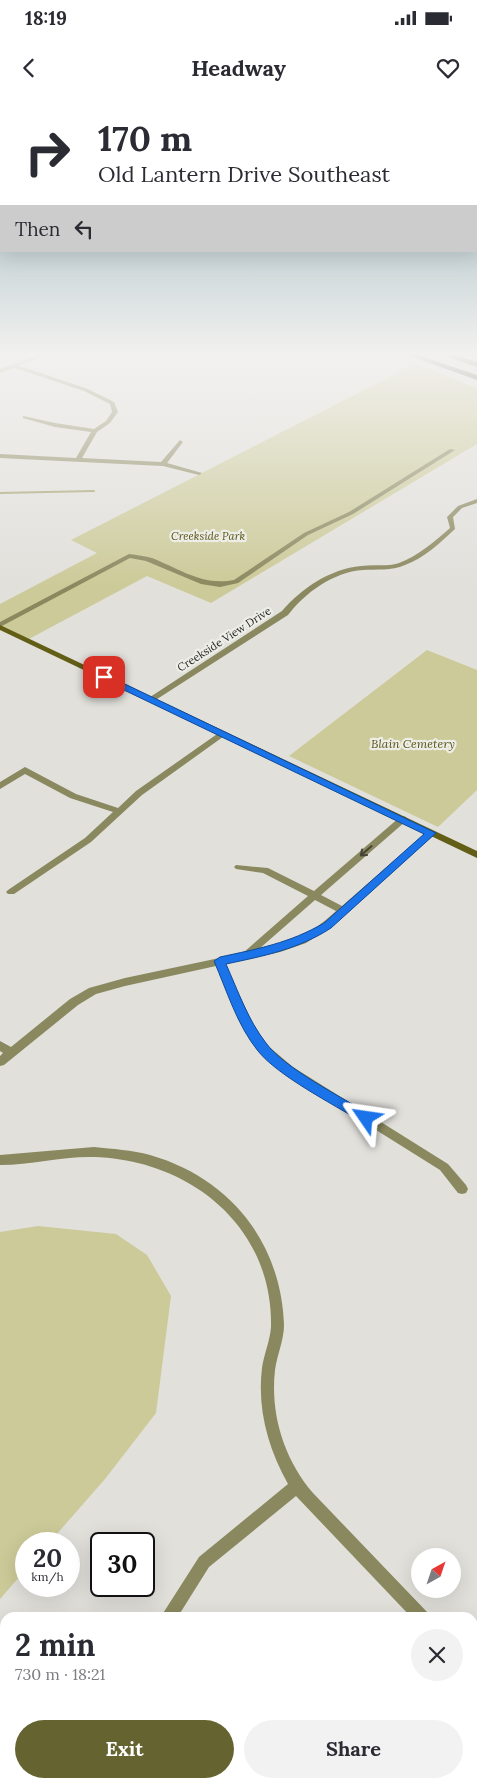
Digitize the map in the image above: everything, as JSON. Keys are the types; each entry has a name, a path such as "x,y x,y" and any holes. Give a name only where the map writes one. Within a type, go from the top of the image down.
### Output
{"main road":[{"path":"2,627 477,855"}],"street":[{"path":"78,459 95,432 88,431"},
{"path":"163,464 180,442"},
{"path":"2,627 124,564 143,561 153,563 201,582 220,585 236,582 306,534 351,512 452,450"},
{"path":"0,456 163,464 199,473"},
{"name":"Creekside View Drive","path":"151,699 278,618 285,613 293,602 338,574 360,568 396,566 410,560 453,528 450,517 460,507 477,501"},
{"path":"11,892 88,840 119,811 160,778 223,734"},
{"path":"0,786 25,770 73,796 119,811"},
{"path":"244,956 403,819"},
{"path":"0,1062 74,1002 93,991 125,982 280,948 302,941 328,925 431,833"},
{"path":"239,867 265,870 344,911"},
{"path":"220,961 247,1024 263,1048 289,1070 444,1167 462,1189"},
{"path":"0,1045 11,1053"},
{"path":"0,1160 34,1159 92,1152 117,1153 154,1162 190,1175 217,1194 239,1216 253,1237 268,1268 272,1287 277,1327 266,1399 273,1432 298,1486 417,1612"},
{"path":"172,1612 204,1562 247,1525 298,1486"}],"green space":[{"name":"Creekside Park","path":"284,431 477,431 477,444 211,603 147,576 27,640 0,627 0,604 97,553 71,540"},
{"name":"Blain Cemetery","path":"427,650 477,670 477,790 438,827 289,756"},
{"path":"38,1226 116,1234 147,1255 171,1296 156,1413 105,1479 59,1532 15,1532 15,1582 0,1599 0,1232"}],"waterway":[{"path":"0,493 94,491"}],"route":[{"path":"104,677 431,833 328,925 302,941 280,948 220,961 247,1024 263,1048 289,1070 366,1118"}]}
